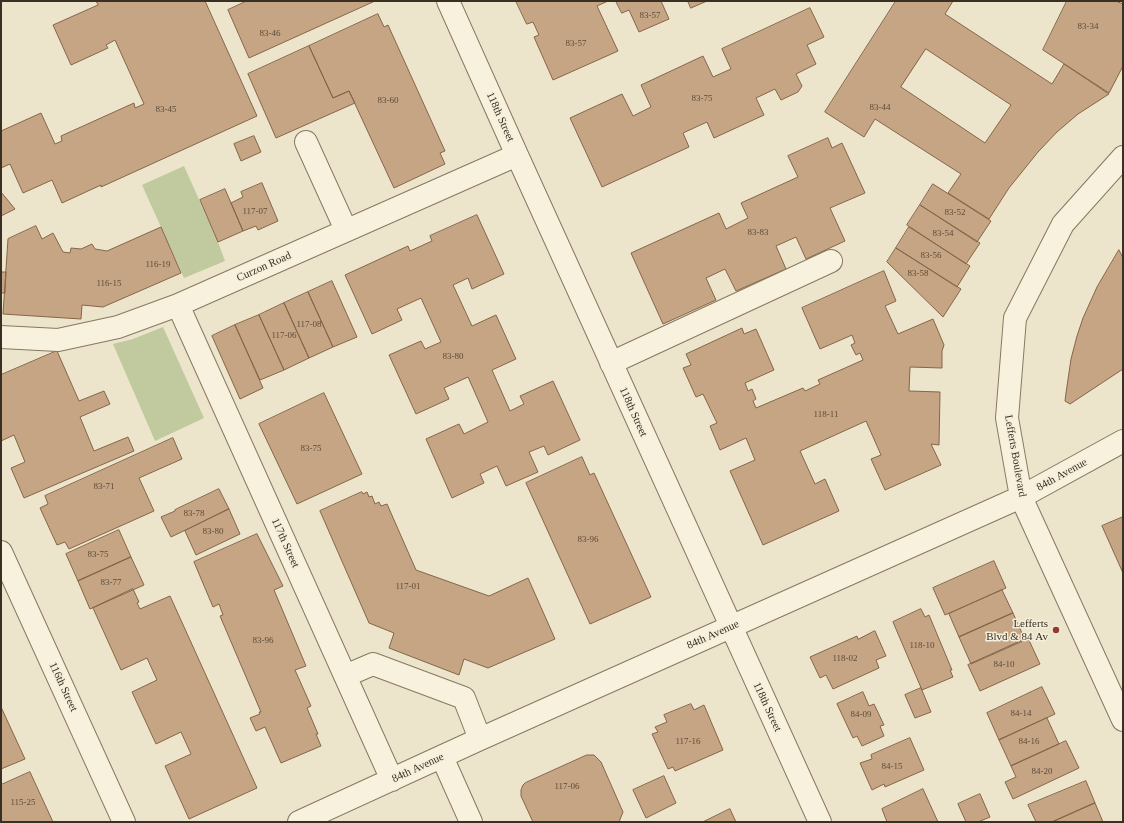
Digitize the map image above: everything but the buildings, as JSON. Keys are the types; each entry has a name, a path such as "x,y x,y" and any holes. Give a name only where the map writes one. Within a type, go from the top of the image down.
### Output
{"street":[{"name":"118th Street","path":"448,1 820,822"},
{"path":"306,142 346,230"},
{"name":"Curzon Road","path":"1,337 58,340 118,327 178,305 517,155"},
{"name":"Lefferts Boulevard","path":"1123,157 1063,224 1015,318 1006,418 1021,496 1123,720"},
{"path":"611,363 831,261"},
{"name":"117th Street","path":"178,305 392,780"},
{"name":"84th Avenue","path":"299,822 1021,496 1123,441"},
{"name":"116th Street","path":"1,552 124,822"},
{"path":"345,676 372,664 464,698 480,739"},
{"path":"442,757 471,822"}],"green space":[{"path":"184,166 225,261 184,278 142,185"},
{"path":"163,327 204,418 155,441 113,344 133,339"}],"place":[{"name":"Lefferts Blvd & 84 Av","path":"1056,630"}]}
